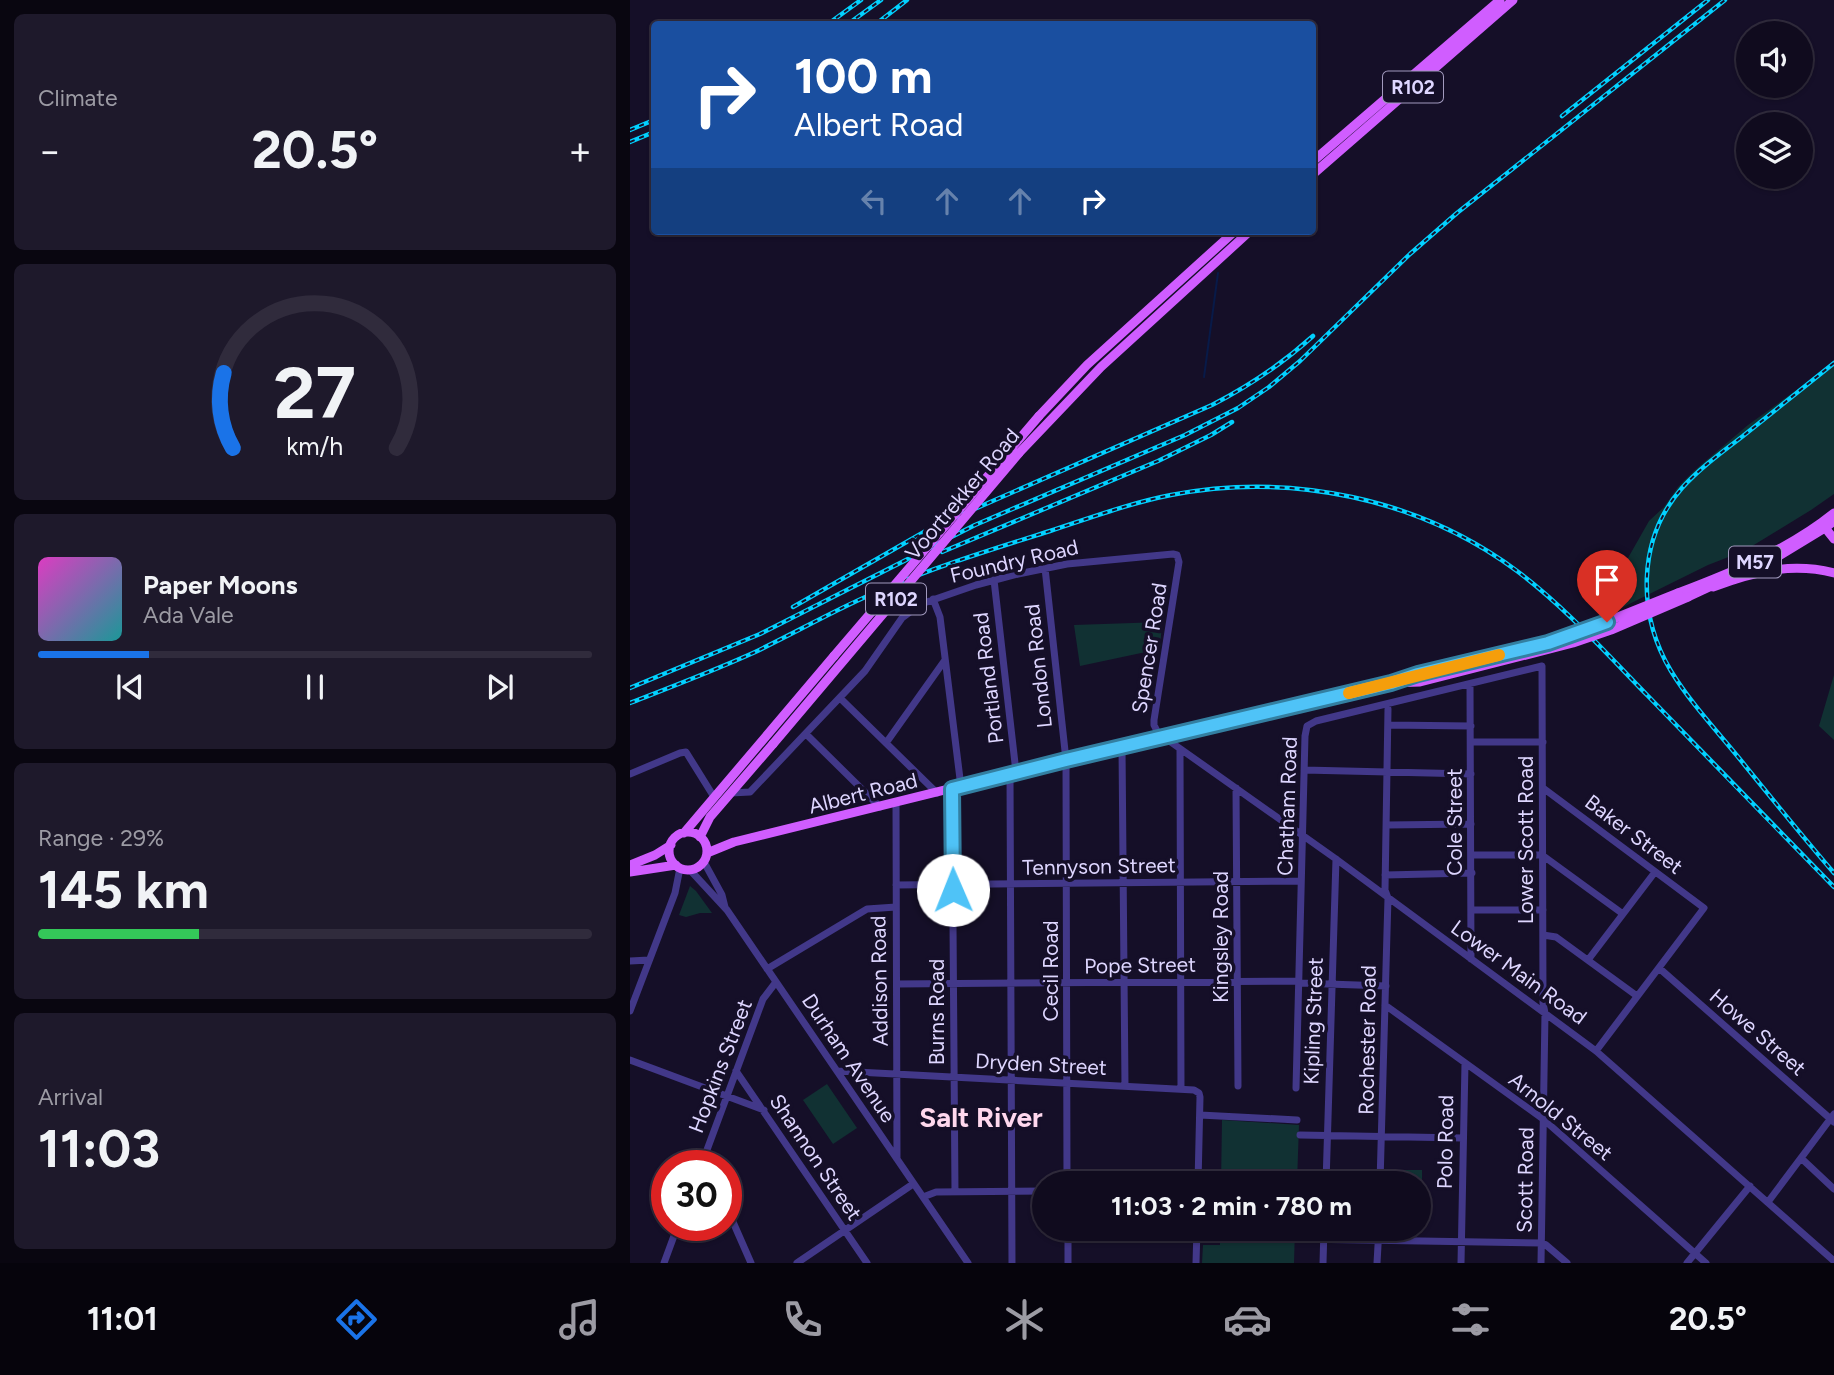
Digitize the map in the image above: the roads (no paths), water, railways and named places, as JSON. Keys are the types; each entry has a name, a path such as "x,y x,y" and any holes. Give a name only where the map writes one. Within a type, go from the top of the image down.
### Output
{"main road":[{"name":"R102","path":"1367,121 1500,0"},
{"name":"R102","path":"1316,165 1513,0"},
{"name":"Voortrekker Road","path":"684,833 1039,416 1087,365 1230,235"},
{"name":"Voortrekker Road","path":"703,839 706,824 731,793 1042,428 1101,367 1246,235"},
{"path":"1829,523 1834,539"},
{"name":"M57","path":"1683,595 1708,589 1779,555 1829,523"},
{"name":"M57","path":"1163,737 1548,643 1683,595 1829,523"},
{"path":"1708,589 1768,570 1805,568 1834,573"},
{"name":"Albert Road","path":"705,858 734,842 1163,737"},
{"name":"R102","path":"630,865 655,855 684,833"},
{"path":"630,872 698,867 705,858 703,839 695,834 684,833"},
{"name":"Albert Road","path":"703,839 734,842"},
{"path":"671,845 670,856 684,868"}],"street":[{"name":"Foundry Road","path":"731,793 750,792 864,671 902,618 922,604 994,580 1067,564 1173,554 1177,555 1179,560"},
{"name":"Spencer Road","path":"1163,737 1156,729 1154,720 1179,560"},
{"name":"London Road","path":"1045,568 1066,760"},
{"name":"Portland Road","path":"994,580 1013,773 1010,884 1012,1263"},
{"name":"Burns Road","path":"933,599 940,617 946,659 957,788 953,884 955,1192"},
{"path":"887,743 946,659"},
{"name":"Chatham Road","path":"1296,1088 1307,726 1542,666"},
{"name":"Lower Scott Road","path":"1542,666 1545,1013"},
{"name":"Cole Street","path":"1470,685 1471,959"},
{"path":"840,698 937,793"},
{"name":"Rochester Road","path":"1381,1171 1388,898 1385,875 1388,709"},
{"path":"1388,725 1471,726"},
{"path":"806,734 880,807"},
{"name":"Lower Main Road","path":"1163,737 1336,859 1596,1051 1834,1261"},
{"path":"1471,742 1543,742"},
{"path":"1122,747 1125,1086"},
{"path":"1180,750 1181,1089"},
{"path":"630,774 686,752 714,797"},
{"name":"Cecil Road","path":"1066,760 1067,1171"},
{"path":"1304,770 1471,774"},
{"name":"Kingsley Road","path":"1236,788 1238,1086"},
{"name":"Baker Street","path":"1543,789 1704,908 1659,968"},
{"name":"Addison Road","path":"896,803 897,1160"},
{"path":"1387,825 1471,824"},
{"path":"1472,855 1542,855 1623,914"},
{"name":"Durham Avenue","path":"705,858 725,908"},
{"name":"Kipling Street","path":"1326,1171 1336,859"},
{"path":"630,1011 680,886 684,868"},
{"name":"Durham Avenue","path":"684,868 725,908 968,1263"},
{"path":"1588,960 1656,872"},
{"path":"1385,875 1472,873"},
{"name":"Tennyson Street","path":"896,885 1301,881"},
{"path":"767,969 867,909 896,907"},
{"path":"1472,910 1543,910"},
{"path":"1543,935 1556,937 1637,996"},
{"path":"630,961 649,960"},
{"path":"1596,1051 1659,968"},
{"name":"Howe Street","path":"1659,968 1833,1118"},
{"name":"Pope Street","path":"897,984 1237,981 1386,986"},
{"name":"Hopkins Street","path":"706,1150 763,999 776,982"},
{"name":"Arnold Street","path":"1385,1005 1543,1119 1706,1263"},
{"name":"Scott Road","path":"1541,1263 1545,1013"},
{"path":"630,1060 764,1110"},
{"name":"Polo Road","path":"1461,1263 1465,1063"},
{"name":"Shannon Street","path":"736,1071 867,1263"},
{"name":"Dryden Street","path":"838,1071 1194,1090 1200,1097 1200,1115"},
{"path":"1198,1171 1200,1115 1297,1120"},
{"path":"1768,1202 1833,1118"},
{"path":"1300,1135 1463,1138"},
{"path":"1801,1158 1834,1189"},
{"path":"797,1263 913,1184"},
{"path":"1687,1263 1750,1186"},
{"path":"923,1197 936,1192 1032,1191"},
{"path":"664,1263 672,1241"},
{"path":"741,1241 751,1263"},
{"path":"1068,1241 1068,1263"},
{"path":"1196,1263 1197,1241"},
{"path":"1323,1263 1324,1241"},
{"path":"1377,1263 1378,1241 1542,1244 1567,1263"}],"waterway":[{"path":"1204,377 1218,273"}],"railway":[{"path":"832,21 861,0"},
{"path":"852,21 881,0"},
{"path":"880,21 907,0"},
{"path":"1562,116 1708,0"},
{"path":"630,688 760,634 975,525 1185,435 1238,408 1300,361 1410,254 1457,213 1725,0"},
{"path":"630,130 651,121"},
{"path":"630,142 651,133"},
{"path":"793,607 931,528 1212,405 1265,374 1313,336"},
{"path":"1834,363 1711,460 1682,488 1667,508 1657,530 1647,577 1652,626 1671,671 1696,707 1834,873"},
{"path":"942,552 1158,461 1232,422"},
{"path":"630,703 753,653 847,605 900,582 1110,511 1171,495 1216,489 1261,487 1307,490 1352,497 1396,509 1438,525 1479,546 1517,571 1585,631 1834,887"}],"district":[{"name":"Salt River","path":"981,1117"}]}
